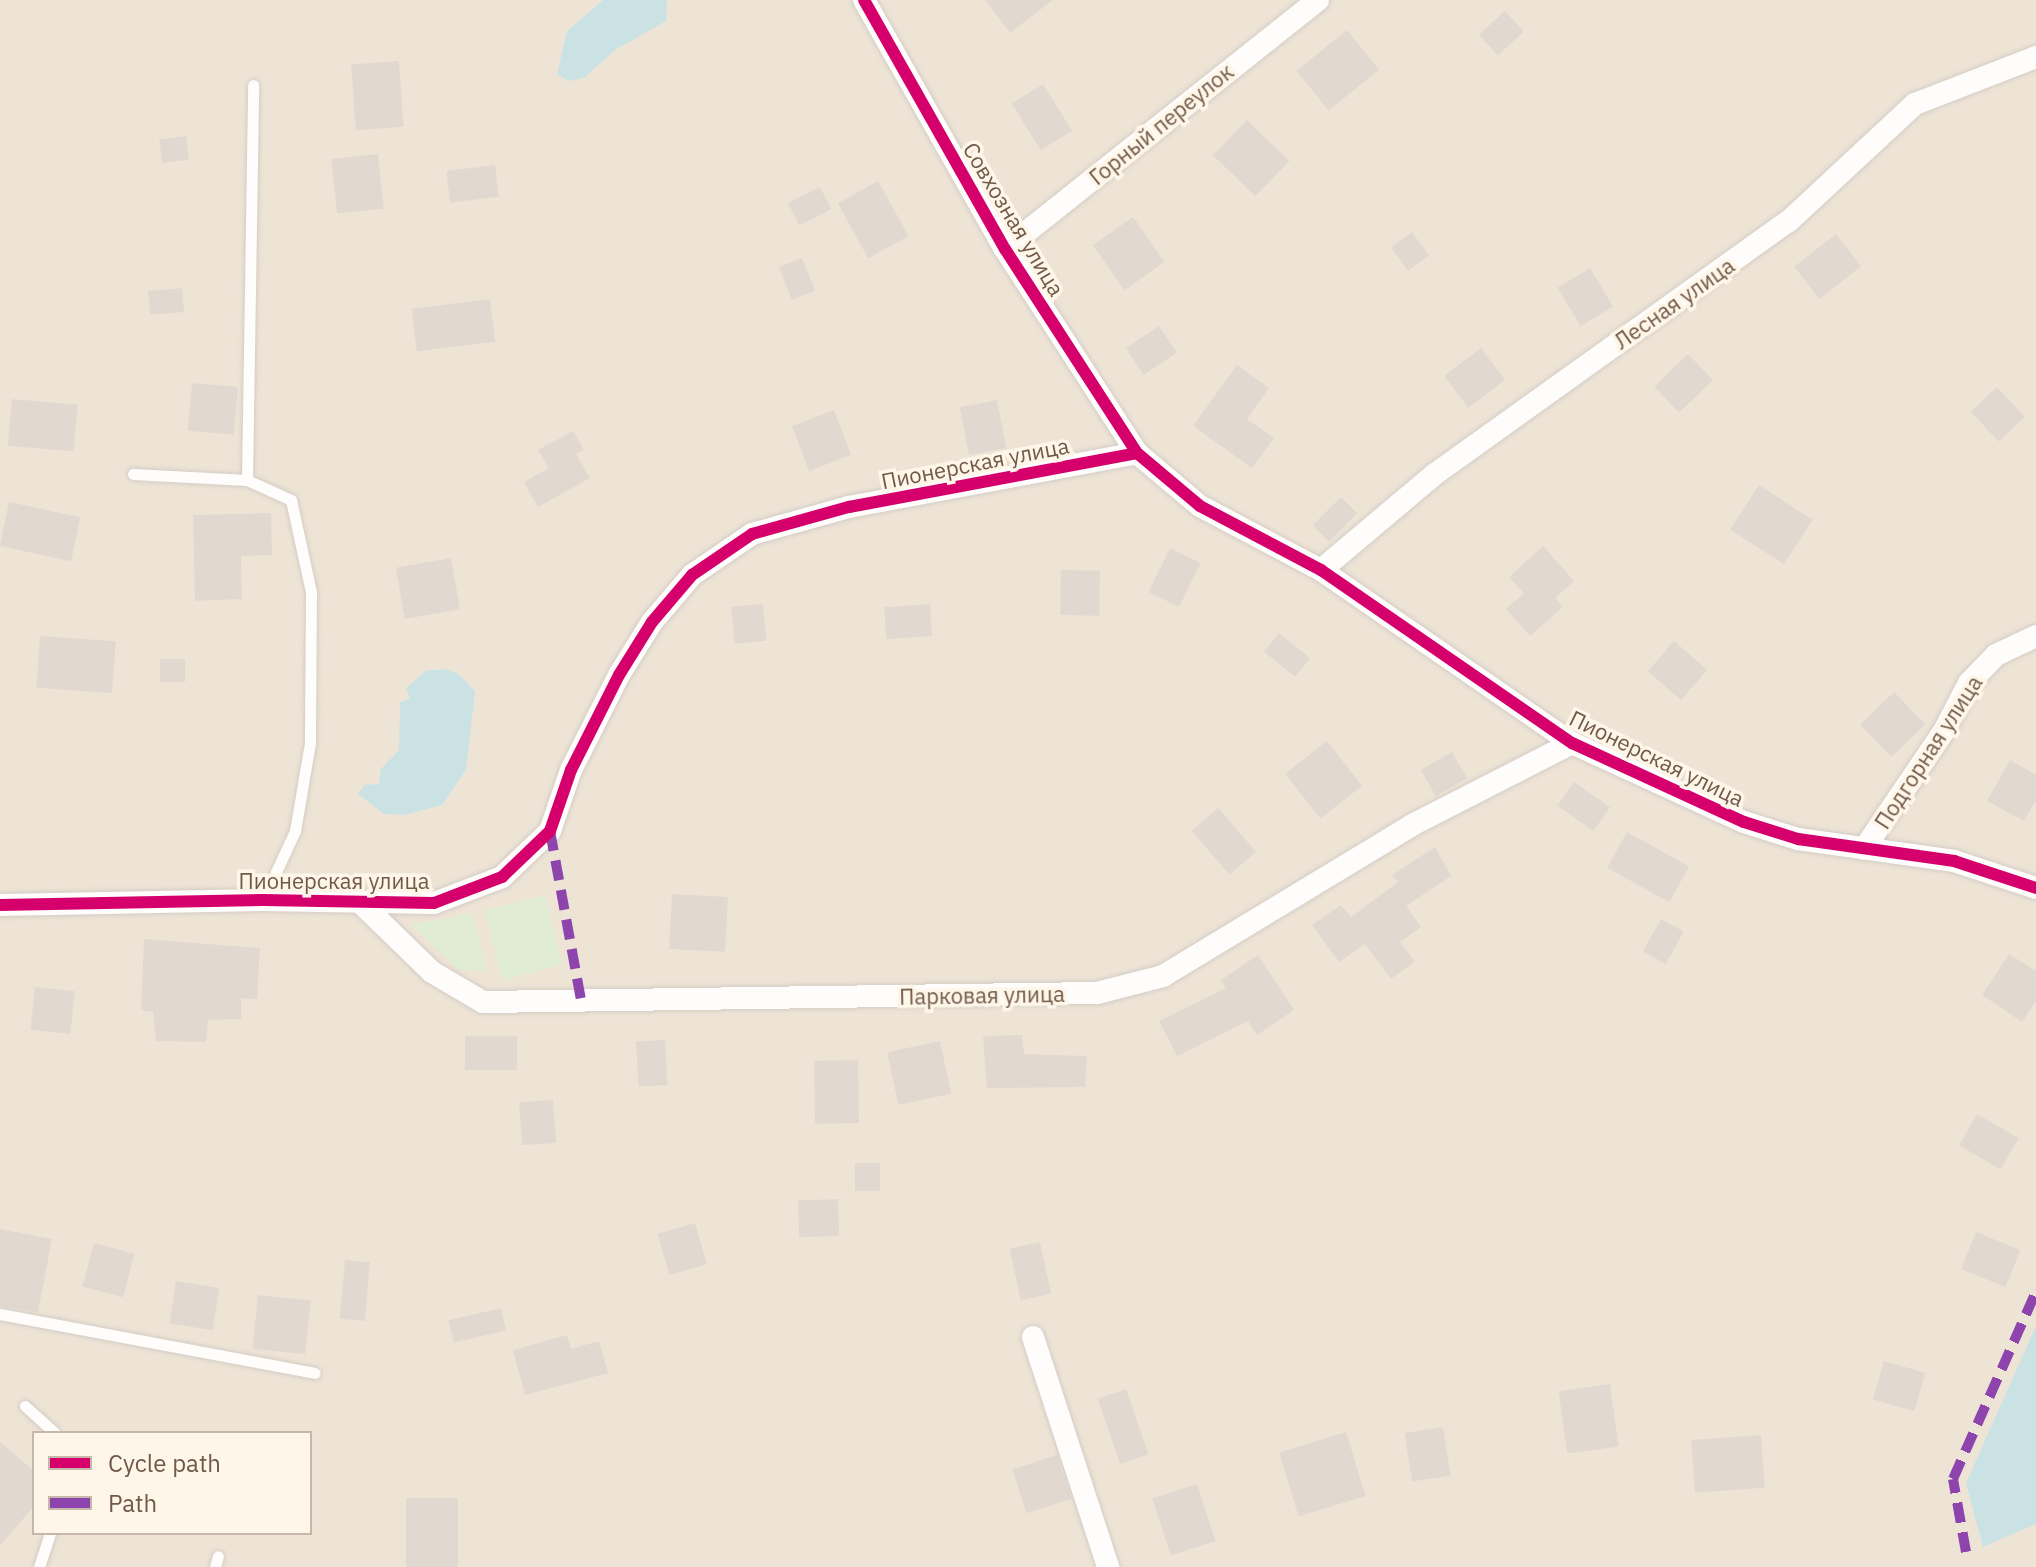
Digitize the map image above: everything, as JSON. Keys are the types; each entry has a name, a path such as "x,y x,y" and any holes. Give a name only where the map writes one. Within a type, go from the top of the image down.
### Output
{"street":[{"name":"Совхозная улица","path":"864,0 1005,249 1137,453"},
{"name":"Горный переулок","path":"1005,249 1318,0"},
{"name":"Лесная улица","path":"1321,570 1435,474 1789,221 1915,104 2036,57"},
{"name":"Пионерская улица","path":"0,905 263,900 363,905 434,903 502,877 550,831 571,770 619,675 652,622 692,575 752,534 849,507 1137,453 1200,506 1321,570 1572,743 1744,822 1798,839 1954,861 2036,888"},
{"name":"Подгорная улица","path":"1864,849 1944,731 1969,683 1996,655 2036,636"},
{"name":"Парковая улица","path":"363,905 432,972 483,1002 1097,993 1163,976 1412,825 1572,743"},
{"path":"1033,1337 1108,1567"}],"lane":[{"path":"247,480 253,85"},
{"path":"133,474 247,480 291,500 311,592 310,743 295,831 263,900"},
{"path":"0,1314 315,1373"},
{"path":"25,1406 53,1431"},
{"path":"39,1567 49,1535"}],"shaded area":[{"path":"0,0 2036,0 2036,1567 0,1567"}],"green space":[{"path":"545,895 562,965 502,980 485,910"},
{"path":"472,913 487,970 459,970 411,925"}],"water":[{"path":"603,0 667,0 666,21 615,50 584,78 569,81 557,74 567,31"},
{"path":"446,669 460,675 475,691 466,770 442,805 404,815 384,814 358,794 365,785 379,784 381,769 399,750 400,702 410,699 406,688 426,671"},
{"path":"2036,1326 2036,1524 1983,1547 1966,1483"}],"building":[{"path":"985,0 1053,0 1010,33"},
{"path":"1505,11 1524,32 1498,55 1479,34"},
{"path":"1347,30 1379,70 1329,111 1296,71"},
{"path":"399,61 404,127 356,130 351,64"},
{"path":"1043,84 1072,131 1041,150 1012,104"},
{"path":"1247,120 1289,161 1255,196 1213,155"},
{"path":"186,136 189,160 162,163 159,139"},
{"path":"378,154 384,209 337,214 331,159"},
{"path":"495,165 499,197 450,203 446,171"},
{"path":"878,181 909,236 868,258 838,203"},
{"path":"820,187 831,209 799,226 788,203"},
{"path":"1133,217 1165,262 1124,290 1093,245"},
{"path":"1412,232 1429,255 1408,271 1391,247"},
{"path":"1836,234 1861,266 1819,299 1794,267"},
{"path":"802,258 815,290 792,300 779,267"},
{"path":"1590,268 1613,307 1581,326 1557,288"},
{"path":"182,288 184,312 150,315 148,291"},
{"path":"490,299 495,342 417,351 412,309"},
{"path":"1159,326 1177,353 1144,375 1126,348"},
{"path":"1481,348 1505,380 1468,408 1444,376"},
{"path":"1688,354 1713,380 1679,413 1654,387"},
{"path":"1237,365 1269,388 1247,419 1274,438 1252,468 1193,426"},
{"path":"192,383 238,387 234,435 188,431"},
{"path":"1997,387 2025,417 1999,442 1971,412"},
{"path":"12,399 78,405 74,452 8,446"},
{"path":"997,400 1006,448 969,455 960,407"},
{"path":"834,410 851,455 809,471 792,426"},
{"path":"573,431 584,450 576,454 590,478 538,507 524,482 549,468 538,450"},
{"path":"1759,485 1813,520 1784,564 1730,529"},
{"path":"1341,497 1357,513 1329,542 1313,525"},
{"path":"9,502 80,517 71,561 0,546"},
{"path":"271,513 272,555 241,556 242,599 195,601 193,515"},
{"path":"1543,546 1574,581 1555,598 1563,607 1530,636 1506,609 1524,593 1509,577"},
{"path":"1170,548 1201,563 1179,607 1149,592"},
{"path":"451,558 460,609 405,619 396,568"},
{"path":"1061,570 1100,571 1099,616 1060,615"},
{"path":"763,604 766,641 734,644 731,607"},
{"path":"930,604 932,636 886,639 884,607"},
{"path":"1279,633 1310,658 1295,677 1264,652"},
{"path":"40,636 116,641 112,693 36,688"},
{"path":"1674,641 1707,670 1681,700 1648,671"},
{"path":"160,659 185,659 185,682 160,682"},
{"path":"1894,692 1925,724 1891,757 1860,725"},
{"path":"1327,741 1362,786 1320,819 1285,774"},
{"path":"1452,752 1467,778 1436,796 1421,770"},
{"path":"2010,760 2036,775 2036,800 2024,821 1987,801"},
{"path":"1574,782 1610,807 1593,831 1557,806"},
{"path":"1218,808 1256,852 1230,875 1192,831"},
{"path":"1627,832 1689,866 1669,902 1607,868"},
{"path":"1435,847 1451,876 1406,906 1421,927 1400,942 1415,962 1391,979 1365,944 1339,962 1312,925 1341,905 1351,917 1398,882 1392,875"},
{"path":"672,894 728,897 725,952 669,949"},
{"path":"1661,919 1684,932 1666,964 1643,951"},
{"path":"144,939 260,948 257,999 241,998 241,1019 208,1020 206,1042 156,1041 153,1012 141,1010"},
{"path":"2009,954 2036,971 2036,1001 2022,1022 1982,995"},
{"path":"1258,955 1294,1010 1257,1035 1248,1021 1177,1056 1159,1021 1226,988 1221,980"},
{"path":"35,987 75,991 70,1034 31,1030"},
{"path":"1022,1035 1024,1054 1087,1056 1085,1087 987,1088 983,1036"},
{"path":"465,1036 517,1036 517,1070 465,1070"},
{"path":"665,1040 667,1085 638,1086 636,1042"},
{"path":"940,1041 951,1094 898,1105 887,1052"},
{"path":"858,1060 859,1123 815,1124 814,1061"},
{"path":"553,1100 556,1143 522,1145 519,1102"},
{"path":"1977,1114 2019,1138 2001,1169 1959,1145"},
{"path":"855,1163 880,1163 880,1191 855,1191"},
{"path":"838,1199 839,1236 799,1237 798,1200"},
{"path":"695,1223 707,1264 669,1275 658,1234"},
{"path":"0,1229 52,1239 38,1312 0,1306"},
{"path":"1976,1232 2021,1250 2006,1287 1961,1269"},
{"path":"1040,1242 1051,1294 1021,1300 1010,1248"},
{"path":"94,1243 135,1254 123,1297 82,1286"},
{"path":"345,1260 370,1262 365,1321 340,1319"},
{"path":"176,1281 219,1288 213,1330 169,1323"},
{"path":"258,1295 311,1301 305,1354 252,1349"},
{"path":"501,1308 506,1330 454,1343 448,1320"},
{"path":"567,1335 571,1349 599,1341 608,1373 525,1395 513,1350"},
{"path":"1884,1361 1925,1373 1914,1411 1873,1399"},
{"path":"1610,1384 1619,1446 1567,1454 1559,1391"},
{"path":"1126,1389 1148,1454 1120,1464 1098,1399"},
{"path":"1443,1427 1451,1475 1412,1481 1404,1433"},
{"path":"1346,1432 1366,1496 1299,1517 1279,1452"},
{"path":"1761,1435 1765,1488 1695,1493 1691,1440"},
{"path":"0,1442 32,1469 32,1508 0,1546"},
{"path":"1057,1455 1071,1499 1027,1513 1012,1470"},
{"path":"1197,1484 1216,1541 1171,1556 1152,1499"},
{"path":"406,1498 458,1498 458,1567 406,1567"}],"marked path":[{"path":"550,831 581,1000"},
{"path":"1966,1552 1953,1479 2036,1292"}],"cycle path":[{"path":"864,0 1005,249 1137,453 1200,506 1321,570 1572,743 1744,822 1798,839 1954,861 2036,888"},
{"path":"0,905 263,900 434,903 502,877 550,831 571,770 619,675 652,622 692,575 752,534 849,507 1137,453"}]}
